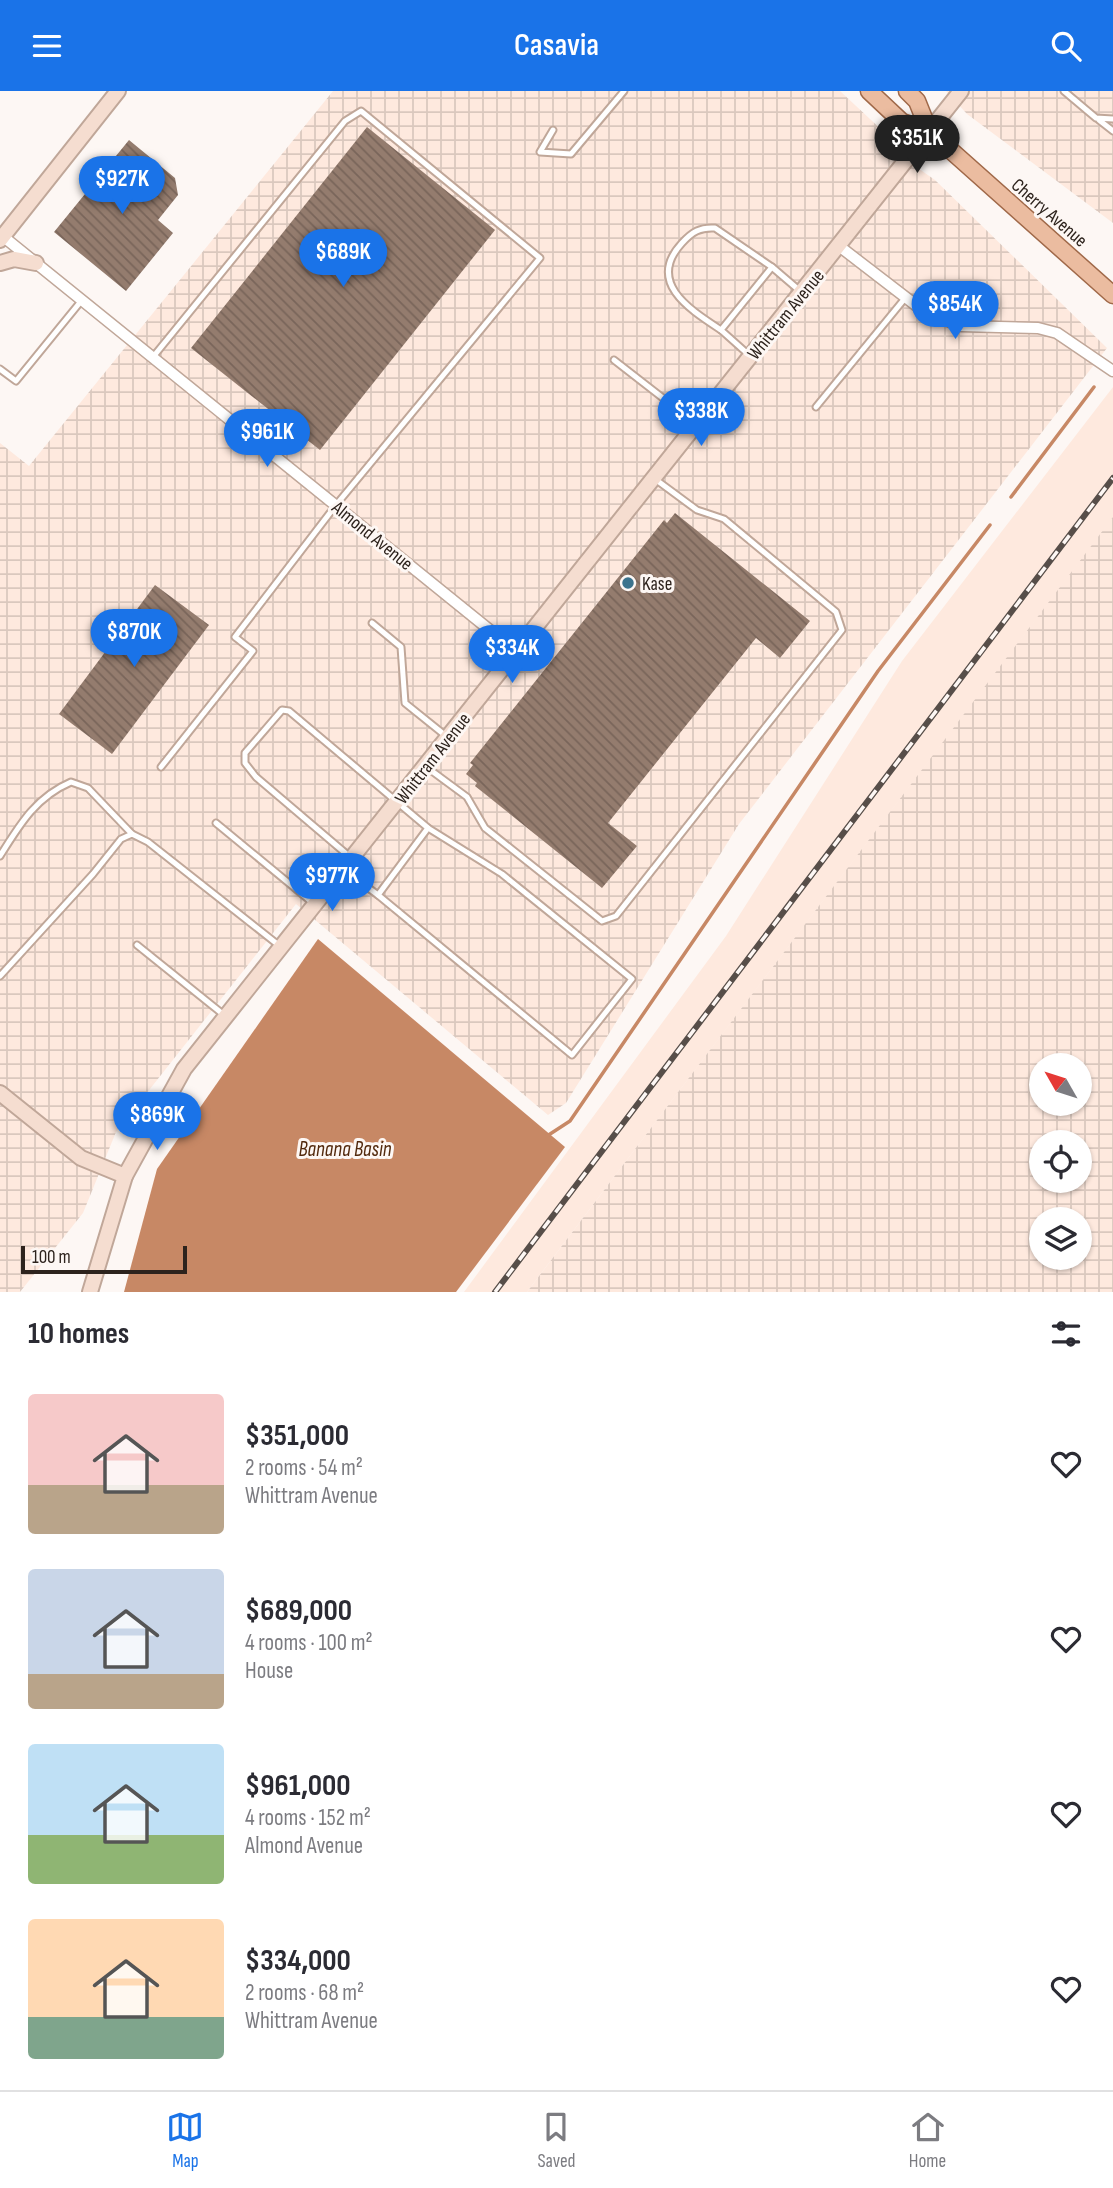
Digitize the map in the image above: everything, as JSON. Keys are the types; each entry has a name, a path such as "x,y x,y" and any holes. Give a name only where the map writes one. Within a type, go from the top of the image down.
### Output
{"main road":[{"name":"Cherry Avenue","path":"869,91 902,122 929,131 1113,295"},
{"name":"Cherry Avenue","path":"907,91 918,101 929,131"}],"street":[{"path":"1,237 118,91"},
{"name":"Whittram Avenue","path":"90,1292 125,1176 184,1069 961,91"},
{"name":"Almond Avenue","path":"1,237 517,652"},
{"path":"839,246 926,313 961,326 1038,328 1057,333 1110,368"},
{"path":"0,263 14,259 36,263"},
{"path":"0,1093 81,1158 125,1176"}],"lane":[{"path":"553,130 540,152 571,154 624,91"},
{"path":"1064,91 1113,131"},
{"path":"153,357 345,121 361,111 373,118 540,258 336,505 235,637 253,652 161,767"},
{"path":"1096,118 1113,118"},
{"path":"751,357 721,330 694,313 675,294 670,281 672,254 691,233 704,227 715,228 772,267 803,293"},
{"path":"721,330 772,267"},
{"path":"816,407 906,297"},
{"path":"0,369 16,381 82,300"},
{"path":"614,360 697,425"},
{"path":"425,766 467,797 485,828 602,921 616,916 842,630 836,612 724,519 697,510 654,478"},
{"path":"372,623 401,647 405,703 448,738"},
{"path":"286,709 397,802 428,828 502,874 632,979 572,1055 378,895 249,769 244,758 254,740 277,712 286,709"},
{"path":"0,856 23,820 50,791 71,782 88,788 132,834 148,842 282,947"},
{"path":"216,823 316,905"},
{"path":"378,895 428,828"},
{"path":"0,976 93,874 121,839 132,834"},
{"path":"137,945 226,1017"}],"shaded area":[{"path":"333,91 840,91 885,133 885,145 935,180 1107,348 739,824 566,1103 548,1115 296,904 116,1132 83,1213 20,1292 0,1292 0,443 29,466"},
{"path":"946,91 1113,91 1113,223 967,114"},
{"path":"1113,387 1113,518 527,1292 464,1292 726,936 902,661"},
{"path":"1113,517 1113,1292 527,1292"}],"water":[{"name":"Banana Basin","path":"318,939 565,1147 456,1292 124,1292 157,1169"}],"building":[{"path":"367,127 495,230 320,450 191,348"},
{"path":"129,140 175,178 178,195 158,220 173,233 126,291 54,232"},
{"path":"675,513 810,621 780,658 756,638 608,823 637,846 602,888 475,786 477,783 466,774 473,765 470,763 664,520 667,523"},
{"path":"155,585 209,625 112,754 59,714"}],"waterway":[{"path":"1011,497 1094,387"},
{"path":"547,1136 570,1121 878,671 990,525"}],"railway":[{"path":"495,1292 1113,478"}],"place":[{"name":"Kase","path":"628,583"}]}
